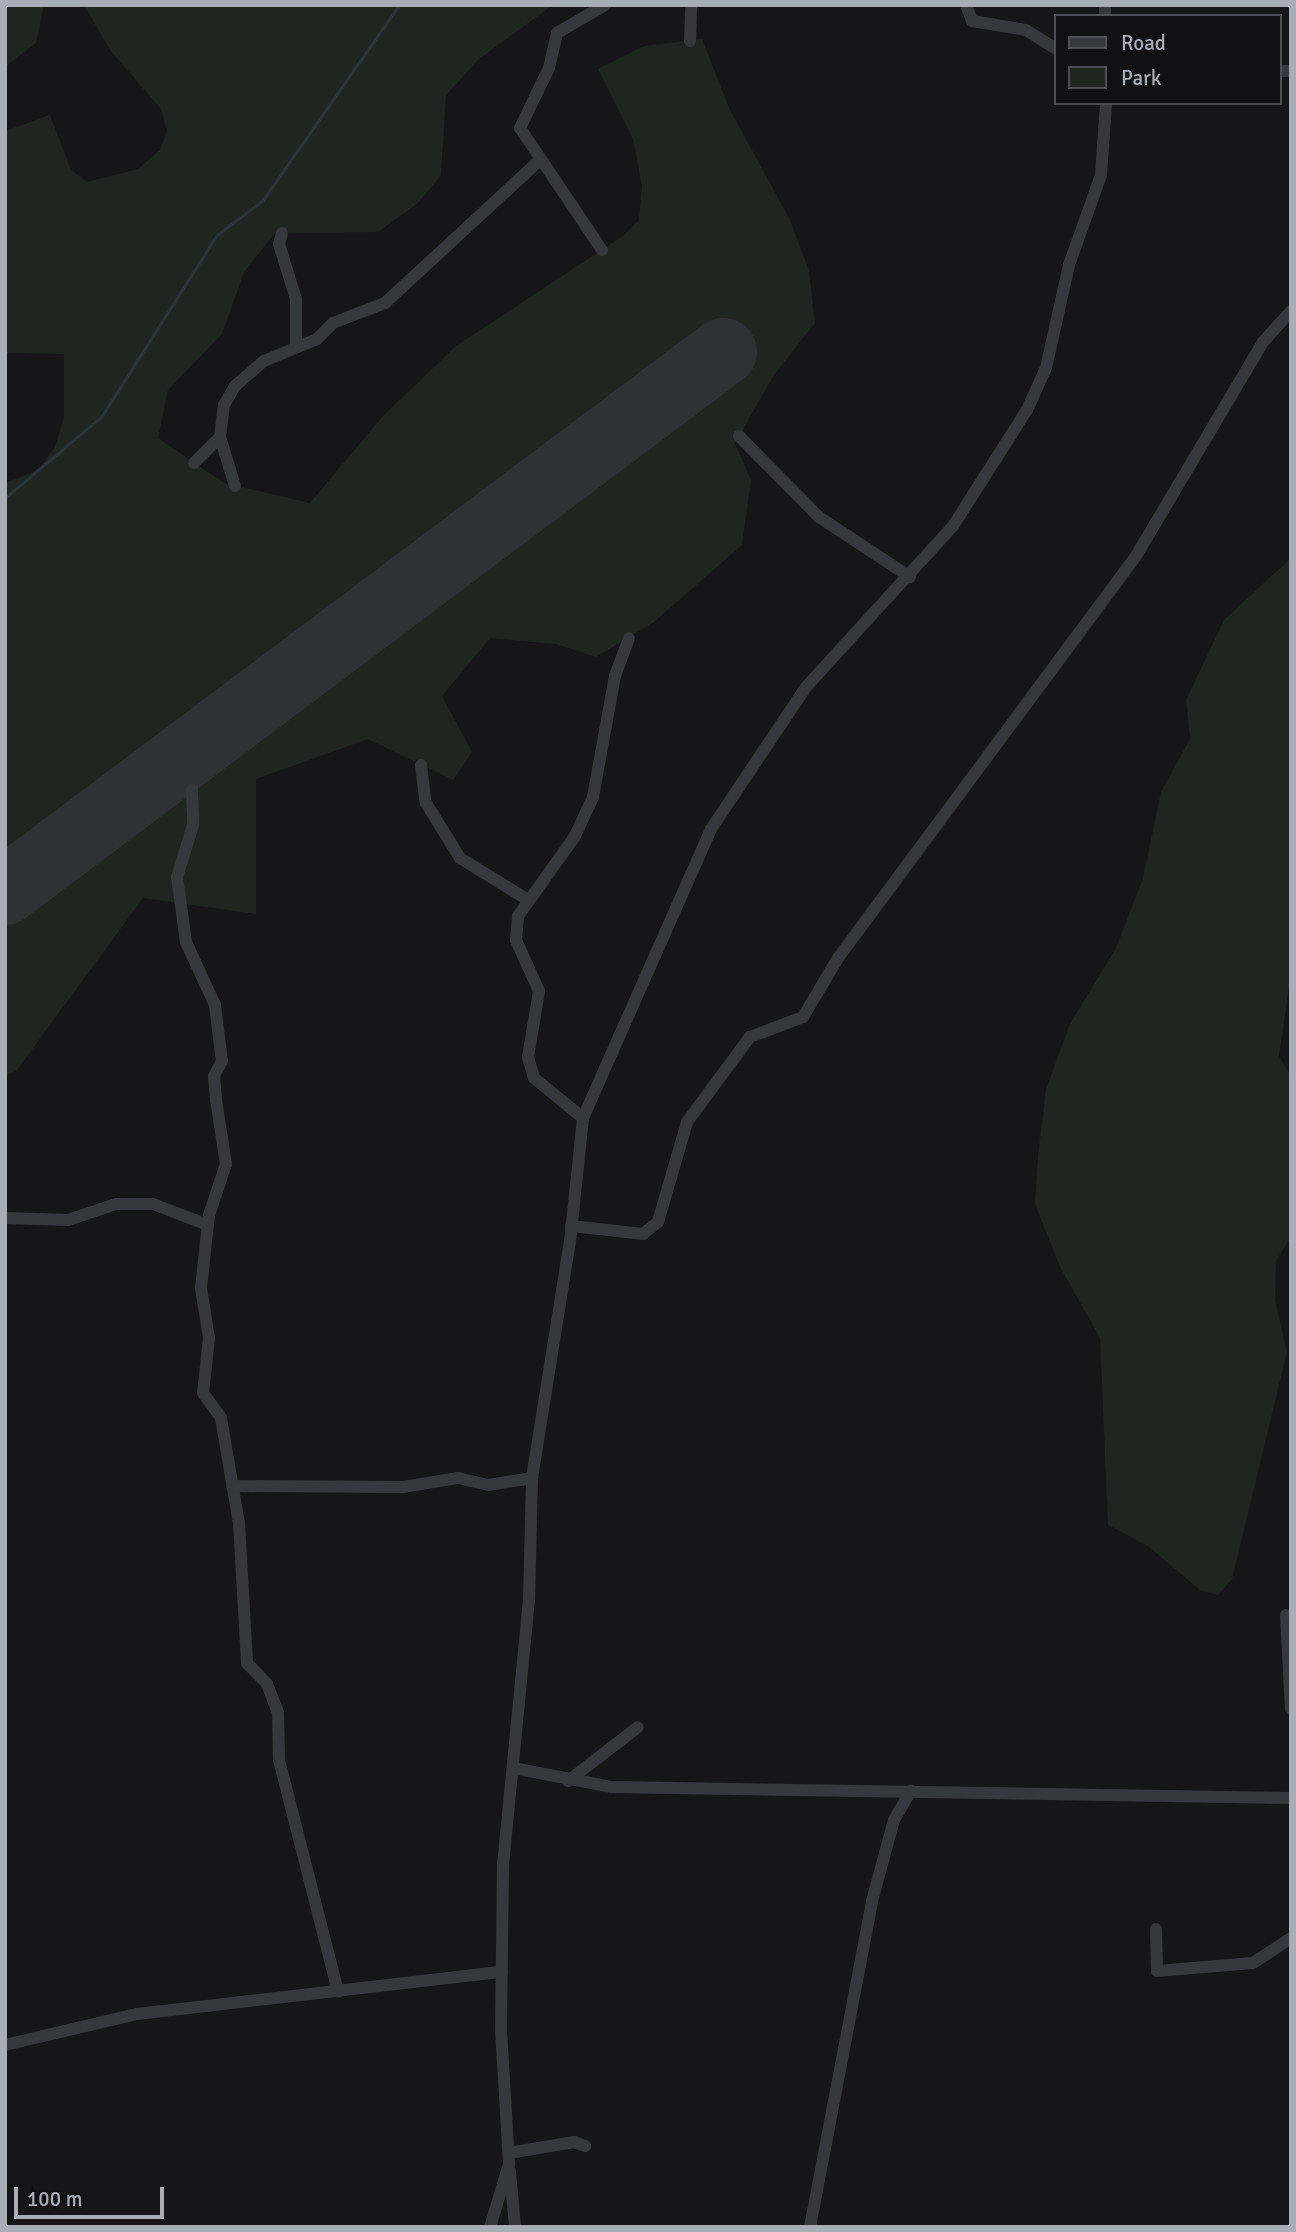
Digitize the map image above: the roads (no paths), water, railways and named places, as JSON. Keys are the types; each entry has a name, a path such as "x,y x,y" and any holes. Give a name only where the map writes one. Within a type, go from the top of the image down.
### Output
{"street":[{"path":"603,250 539,161 520,128 521,117 548,68 557,33 605,5"},
{"path":"690,41 691,5"},
{"path":"966,5 971,21 1026,30 1054,48"},
{"path":"515,2227 509,2159 502,1972 503,1865 529,1601 532,1478 571,1226 583,1118 711,829 806,687 910,578 985,478 1046,368 1069,265 1101,175 1106,105"},
{"path":"234,486 220,437 224,405 236,386 296,345 317,339 359,310 385,303 539,161"},
{"path":"282,233 279,244 296,299 296,345"},
{"path":"571,1226 643,1234 658,1222 687,1122 751,1037 803,1017 838,958 1136,556 1263,342 1291,311"},
{"path":"739,436 819,517 910,578"},
{"path":"194,463 220,437"},
{"path":"583,1118 534,1078 528,1057 540,991 516,940 527,900 575,836 593,797 629,638"},
{"path":"421,765 426,803 460,858 527,900"},
{"path":"192,790 193,825 177,877 186,942 215,1005 222,1061 214,1076 226,1164 208,1225 201,1289 209,1339 203,1393 221,1418 232,1486 247,1663 267,1684 278,1712 279,1760 338,1993"},
{"path":"5,1217 68,1220 116,1204 153,1204 208,1225"},
{"path":"232,1486 403,1487 457,1478 488,1485 532,1478"},
{"path":"1286,1615 1291,1709"},
{"path":"568,1781 638,1727"},
{"path":"513,1768 568,1781 1291,1798"},
{"path":"810,2227 872,1900 894,1820 911,1790"},
{"path":"1156,1929 1157,1971 1252,1963 1291,1938"},
{"path":"5,2045 137,2014 338,1993 502,1972"},
{"path":"509,2159 574,2142 585,2146"},
{"path":"490,2227 509,2159"}],"waterway":[{"path":"5,498 102,416 217,235 263,200 399,5"}]}
